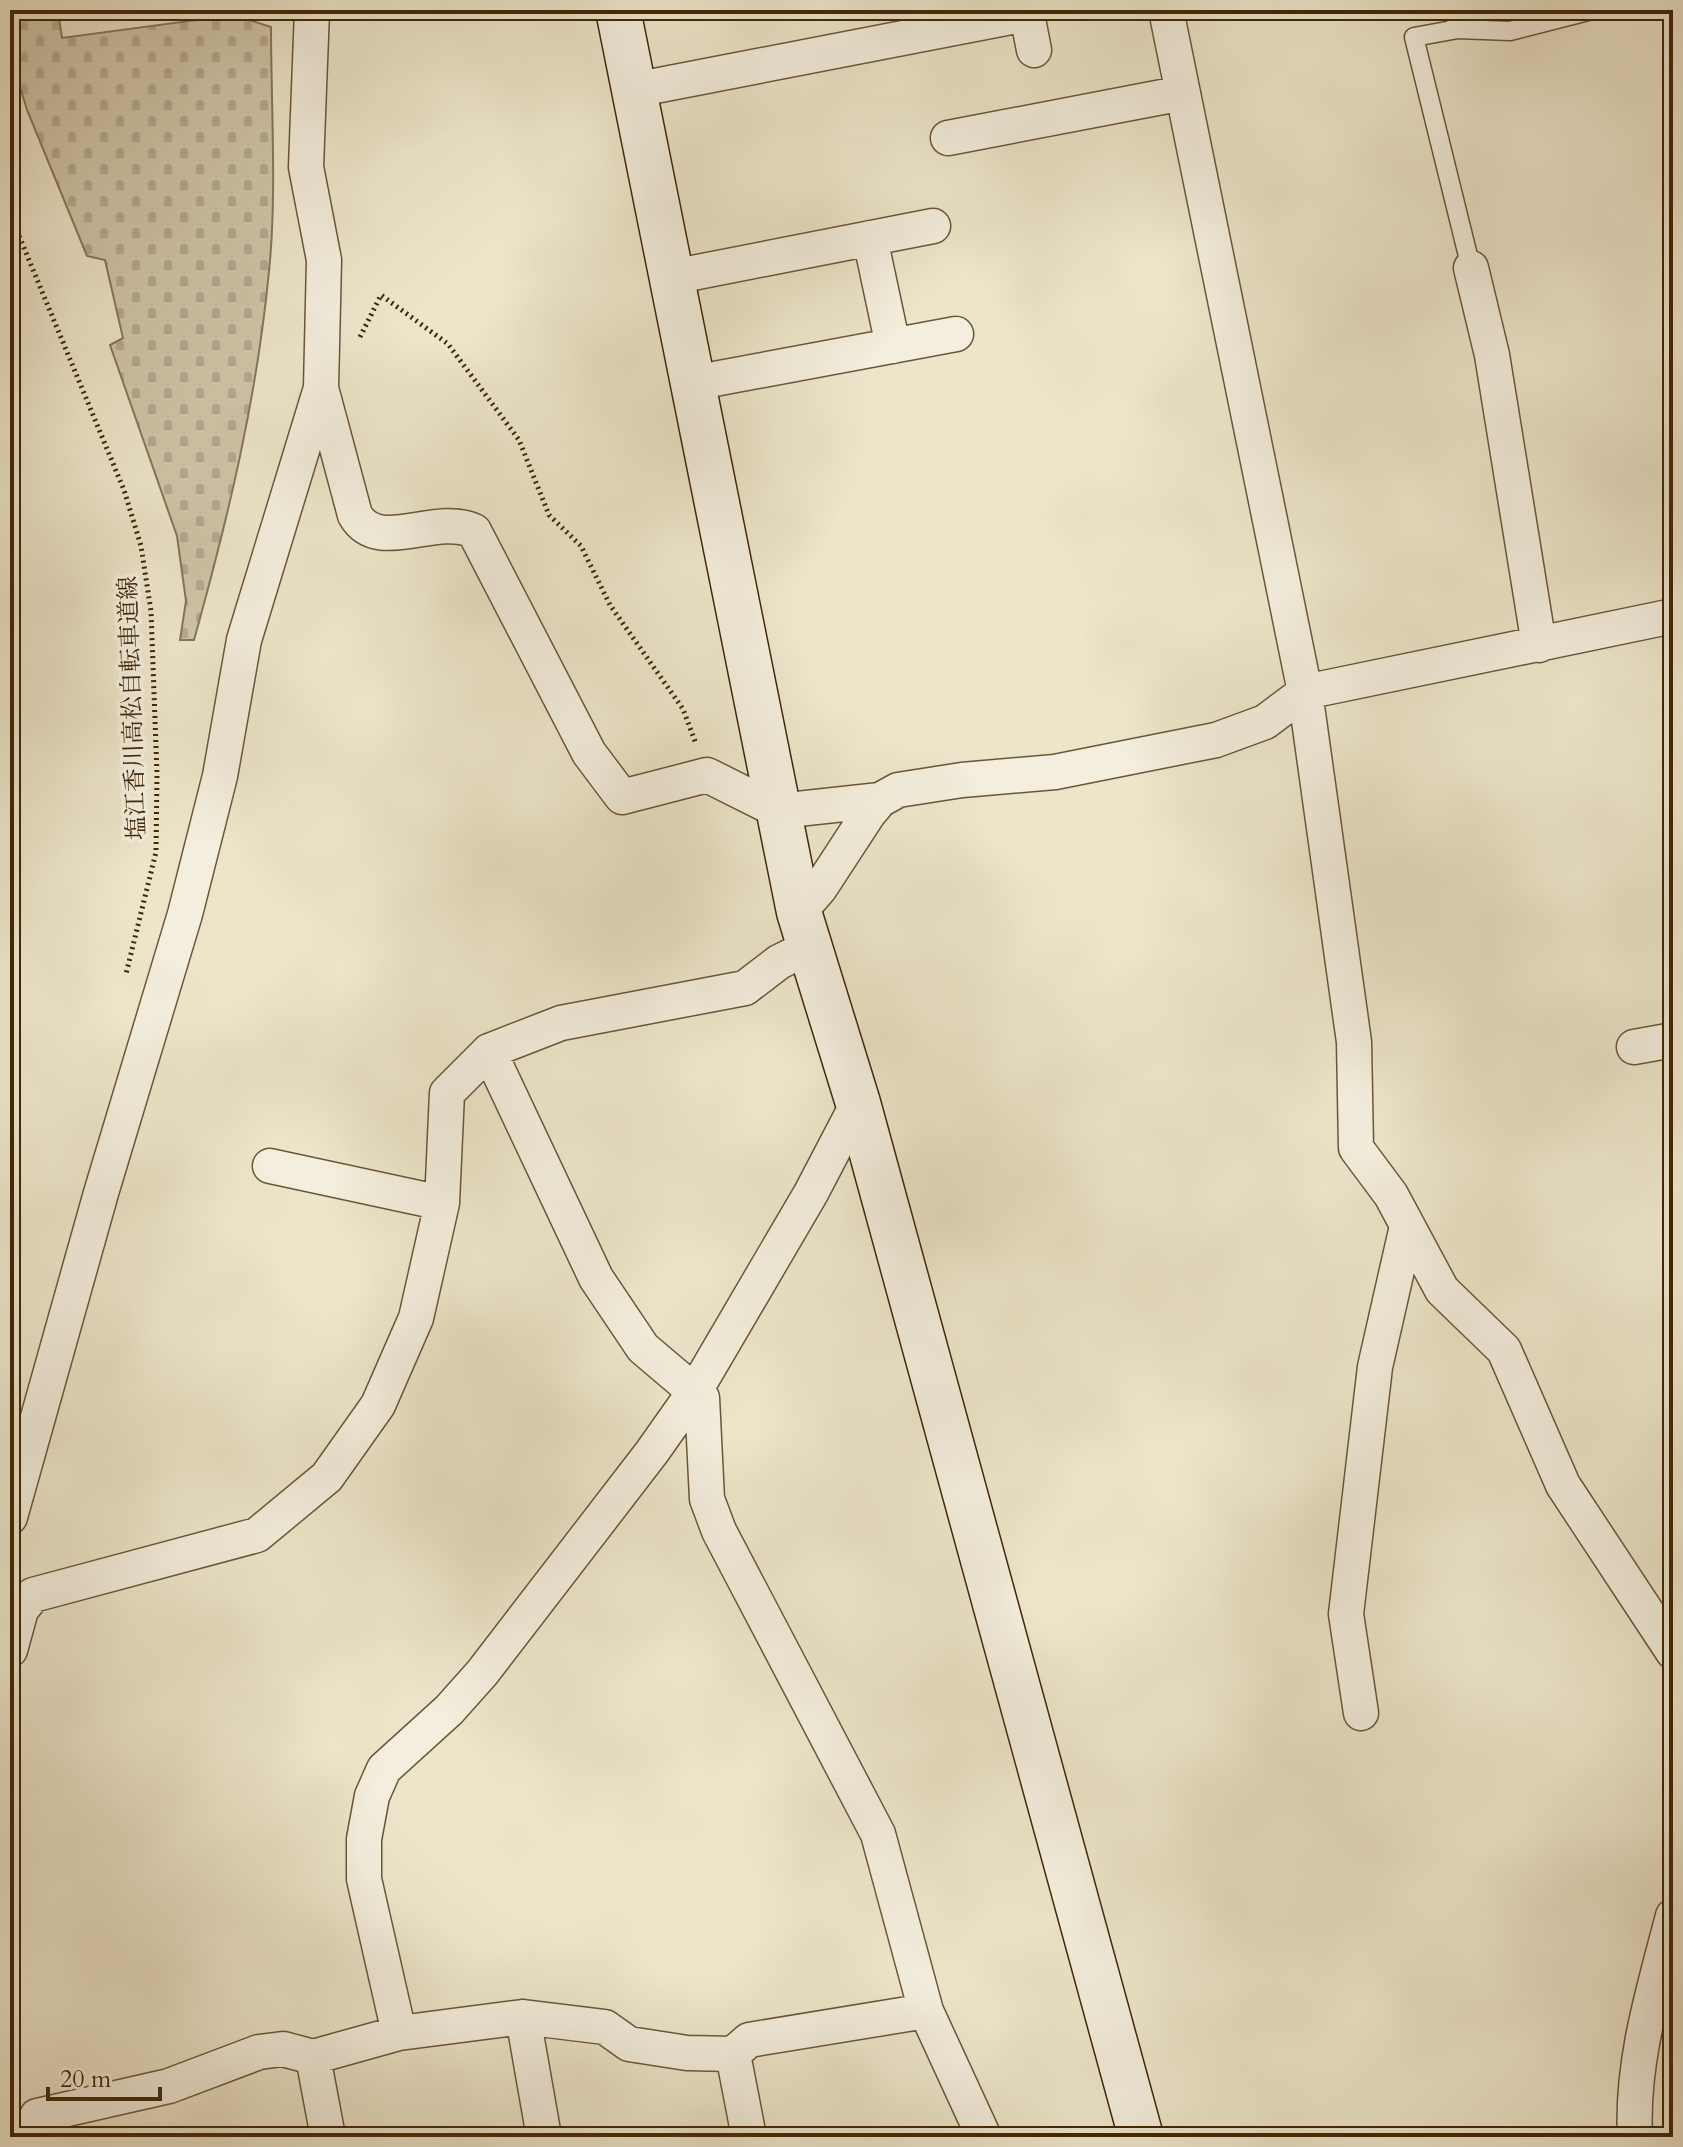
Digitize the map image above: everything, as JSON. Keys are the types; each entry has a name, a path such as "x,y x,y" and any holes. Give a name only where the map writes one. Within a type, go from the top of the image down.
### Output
{"street":[{"path":"10,1517 185,914 220,776 244,640 321,388 324,260 306,167 312,10"},
{"path":"618,10 804,930 858,1103 1141,2137"},
{"path":"1166,10 1305,692 1354,1042 1356,1148 1391,1195 1442,1290 1504,1350 1563,1485 1673,1652"},
{"path":"634,90 1027,14 1034,50"},
{"path":"948,138 1183,93"},
{"path":"672,277 933,226"},
{"path":"870,238 893,346"},
{"path":"1471,268 1492,355 1539,645"},
{"path":"693,383 956,334"},
{"path":"321,388 355,515 363,529 377,535 459,525 474,531 589,753 622,797 707,775 779,811 880,800 898,790 962,780 1055,772 1216,740 1265,722 1305,692 1673,616"},
{"path":"10,1650 21,1610 33,1595 257,1535 327,1477 378,1405 416,1318 442,1203 447,1093 489,1051 561,1023 745,988 779,962 804,930 820,888 880,800"},
{"path":"1634,1047 1673,1040"},
{"path":"489,1051 596,1278 643,1348 702,1398 707,1499 719,1531 878,1834 926,2011 984,2137"},
{"path":"399,2033 364,1879 364,1839 372,1796 384,1769 449,1710 482,1673 695,1391 811,1193 858,1103"},
{"path":"270,1166 442,1203"},
{"path":"1361,1713 1346,1614 1375,1367 1407,1226"},
{"path":"1635,2137 1633,2096 1646,2022 1673,1916"},
{"path":"29,2137 37,2116 169,2086 259,2052 283,2049 313,2057 399,2033 523,2017 605,2027 629,2044 687,2053 733,2054 749,2040 926,2011"},
{"path":"523,2017 544,2137"},
{"path":"733,2054 749,2137"},
{"path":"313,2057 328,2137"}],"lane":[{"path":"1471,268 1414,37 1456,19 1510,31 1592,10"}],"path":[{"name":"塩江香川高松自転車道線","path":"10,214 124,490 145,572 151,611 157,762 156,852 123,985"},
{"path":"321,388 336,386 381,295 448,344 519,440 549,515 581,546 610,605 683,709 707,775"}],"green space":[{"path":"10,10 58,10 62,38 234,15 271,27 273,212 264,318 240,457 194,640 180,640 186,601 177,536 110,345 123,338 105,260 87,256 27,110 10,54"}]}
